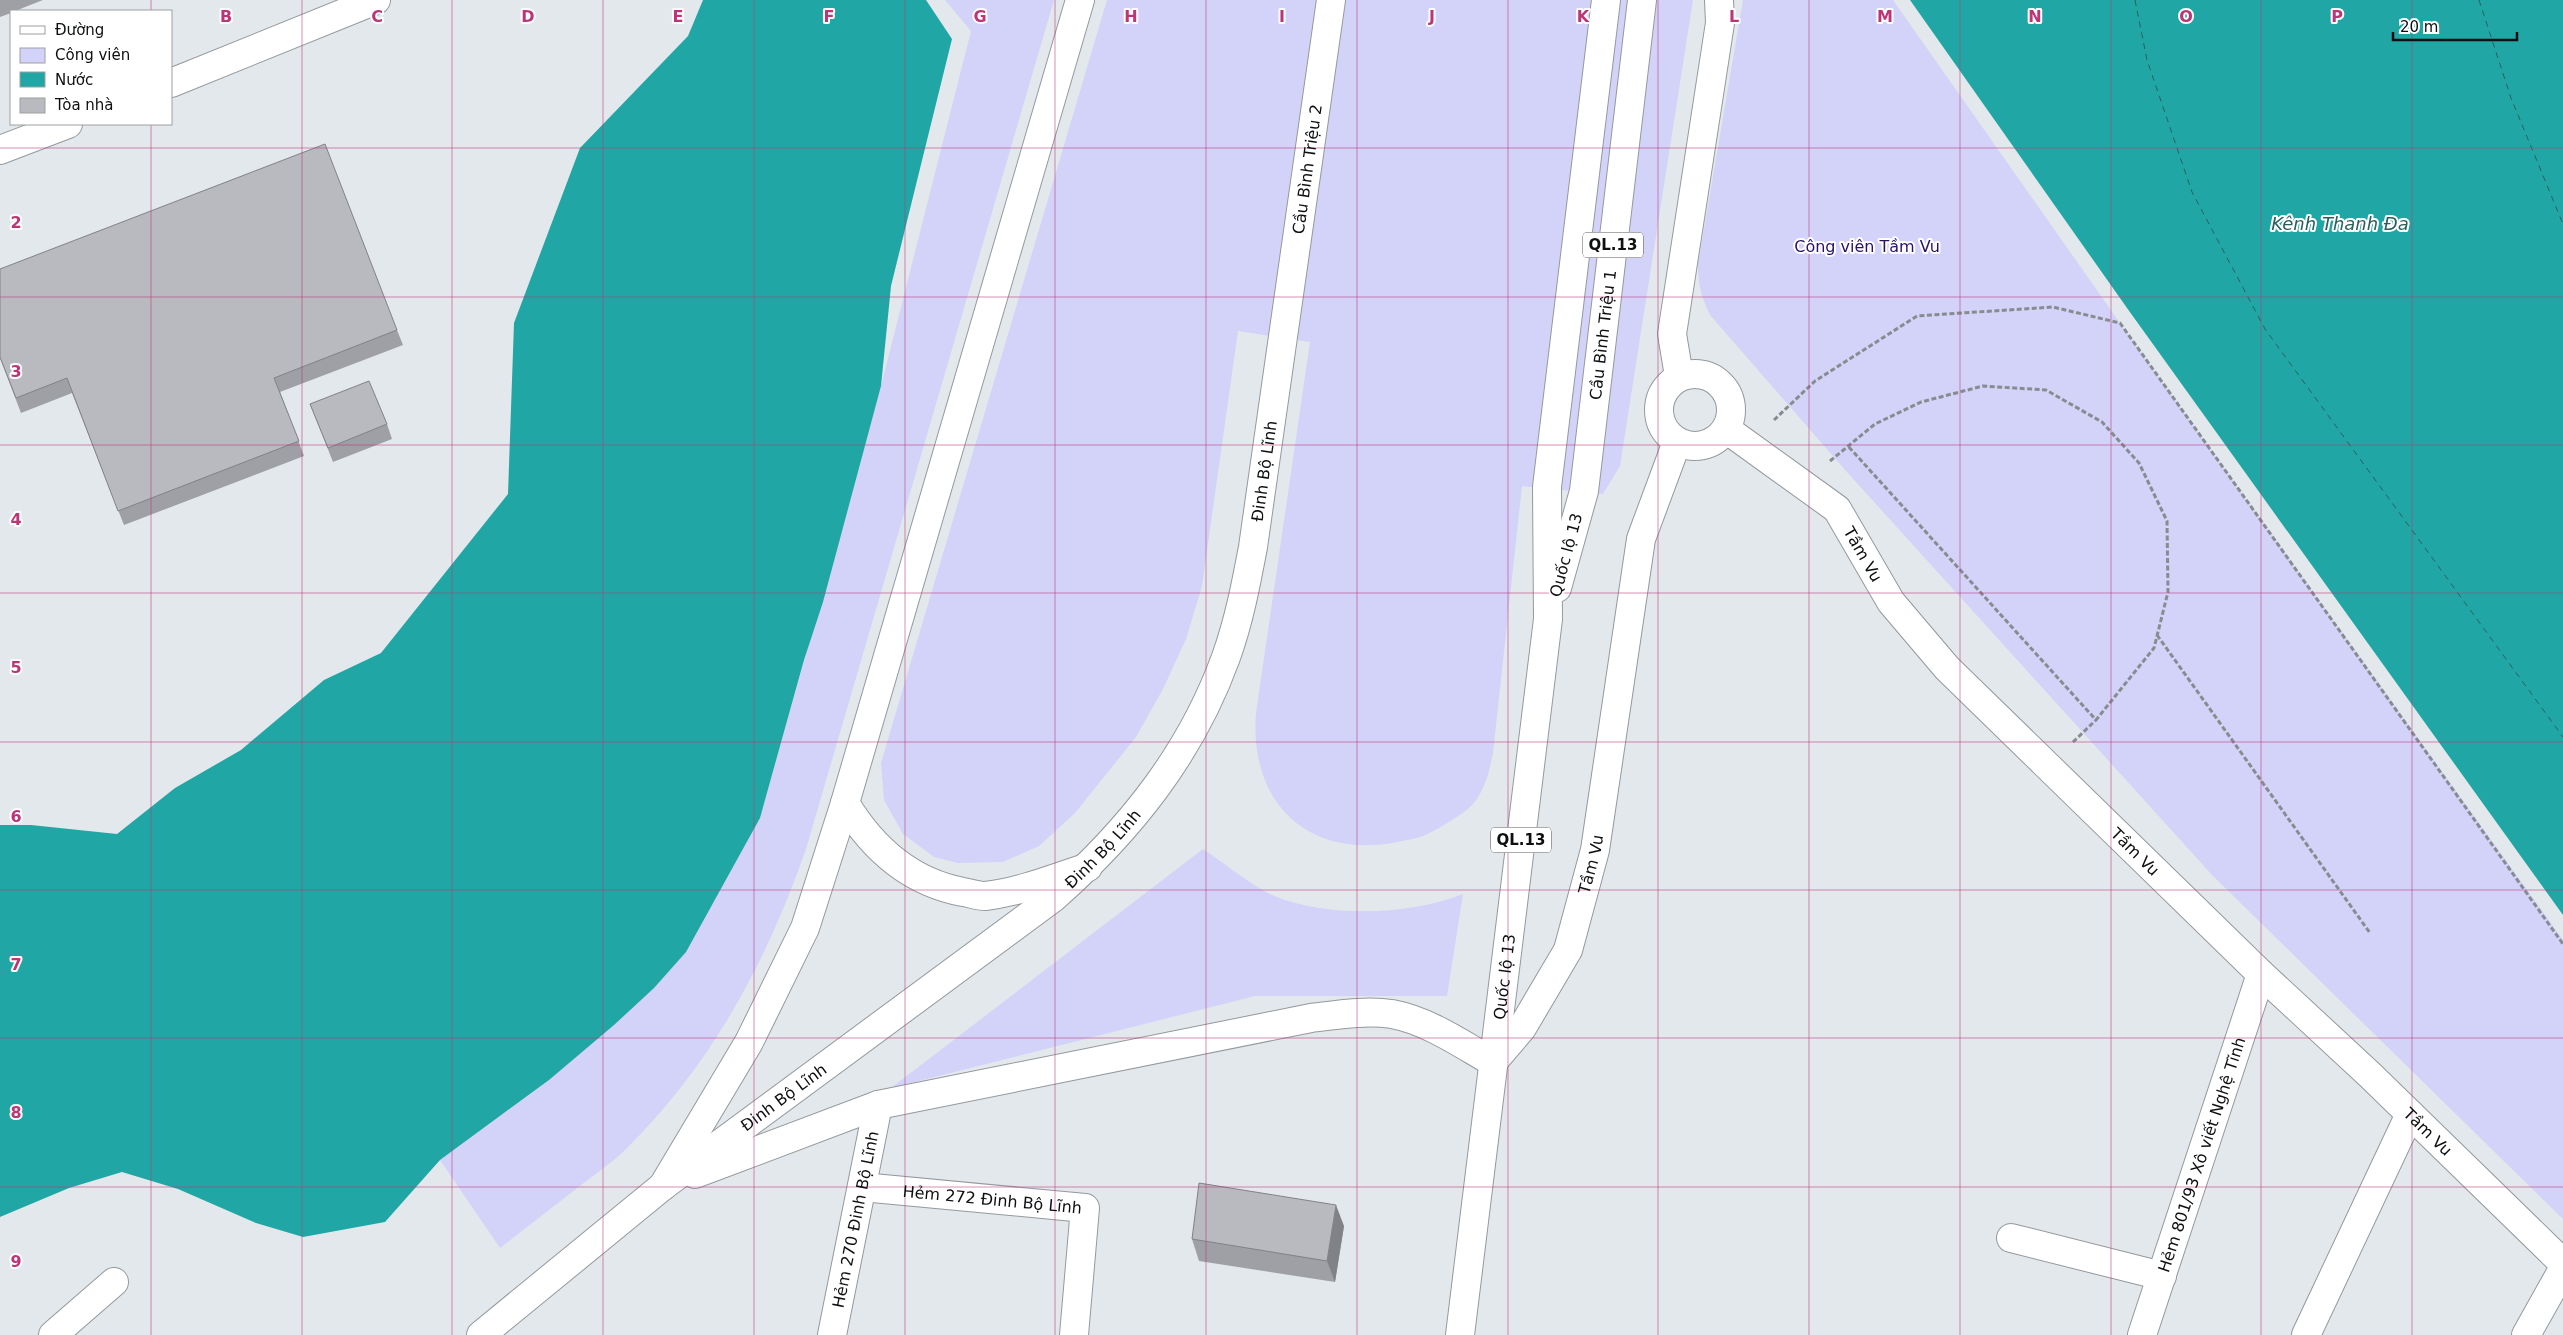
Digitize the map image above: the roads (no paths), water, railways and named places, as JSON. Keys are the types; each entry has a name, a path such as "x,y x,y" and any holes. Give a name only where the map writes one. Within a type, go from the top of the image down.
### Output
{"main road":[{"path":"172,83 376,0"},
{"path":"663,1186 749,1042 805,928 845,803 1080,0"},
{"name":"Cầu Bình Triệu 2","path":"1283,337 1331,0"},
{"name":"Quốc lộ 13","path":"1460,1335 1548,619 1547,487 1606,0"},
{"name":"Cầu Bình Triệu 1","path":"1584,491 1642,0"},
{"path":"1679,376 1672,334 1720,23 1719,0"},
{"path":"0,150 65,125"},
{"name":"Đinh Bộ Lĩnh","path":"481,1335 663,1186 1053,898 1088,867 1139,812 1177,759 1204,709 1226,657 1242,602 1253,547 1283,337"},
{"path":"1694,374 1711,376 1724,386 1731,400 1732,415 1726,429 1719,438 1705,444 1692,446 1677,442 1665,430 1659,416 1660,400 1667,386 1679,376 1694,374"},
{"name":"Tầm Vu","path":"1726,429 1837,509 1891,602 1947,668 2261,974 2410,1114 2563,1264"},
{"name":"Tầm Vu","path":"1493,1062 1522,1028 1568,950 1595,850 1641,539 1677,442"},
{"name":"Quốc lộ 13","path":"1548,619 1584,491"},
{"path":"845,803 861,830 888,856 912,874 945,888 984,896 1024,888 1088,867"},
{"name":"Hẻm 801/93 Xô viết Nghệ Tĩnh","path":"2142,1335 2261,974"},
{"name":"Đinh Bộ Lĩnh","path":"663,1186 878,1106 1301,1020 1347,1014 1391,1014 1423,1023 1493,1062"},
{"name":"Hẻm 270 Đinh Bộ Lĩnh","path":"832,1335 878,1106"},
{"path":"2306,1335 2410,1114"},
{"name":"Hẻm 272 Đinh Bộ Lĩnh","path":"862,1187 1085,1208 1074,1335"},
{"path":"2011,1238 2162,1276"},
{"path":"2526,1335 2563,1269"},
{"path":"53,1335 114,1282"}],"water":[{"path":"703,0 926,0 952,39 891,286 881,386 823,602 804,660 760,818 686,952 654,988 549,1080 440,1160 385,1222 303,1237 256,1223 178,1189 122,1172 69,1188 0,1217 0,825 31,825 117,834 175,788 241,750 324,680 381,653 508,494 514,323 580,148 688,36"},
{"name":"Kênh Thanh Đa","path":"1910,0 2563,0 2563,915 2127,308"}],"park label":[{"name":"Công viên Tầm Vu","path":"1867,246"}]}
